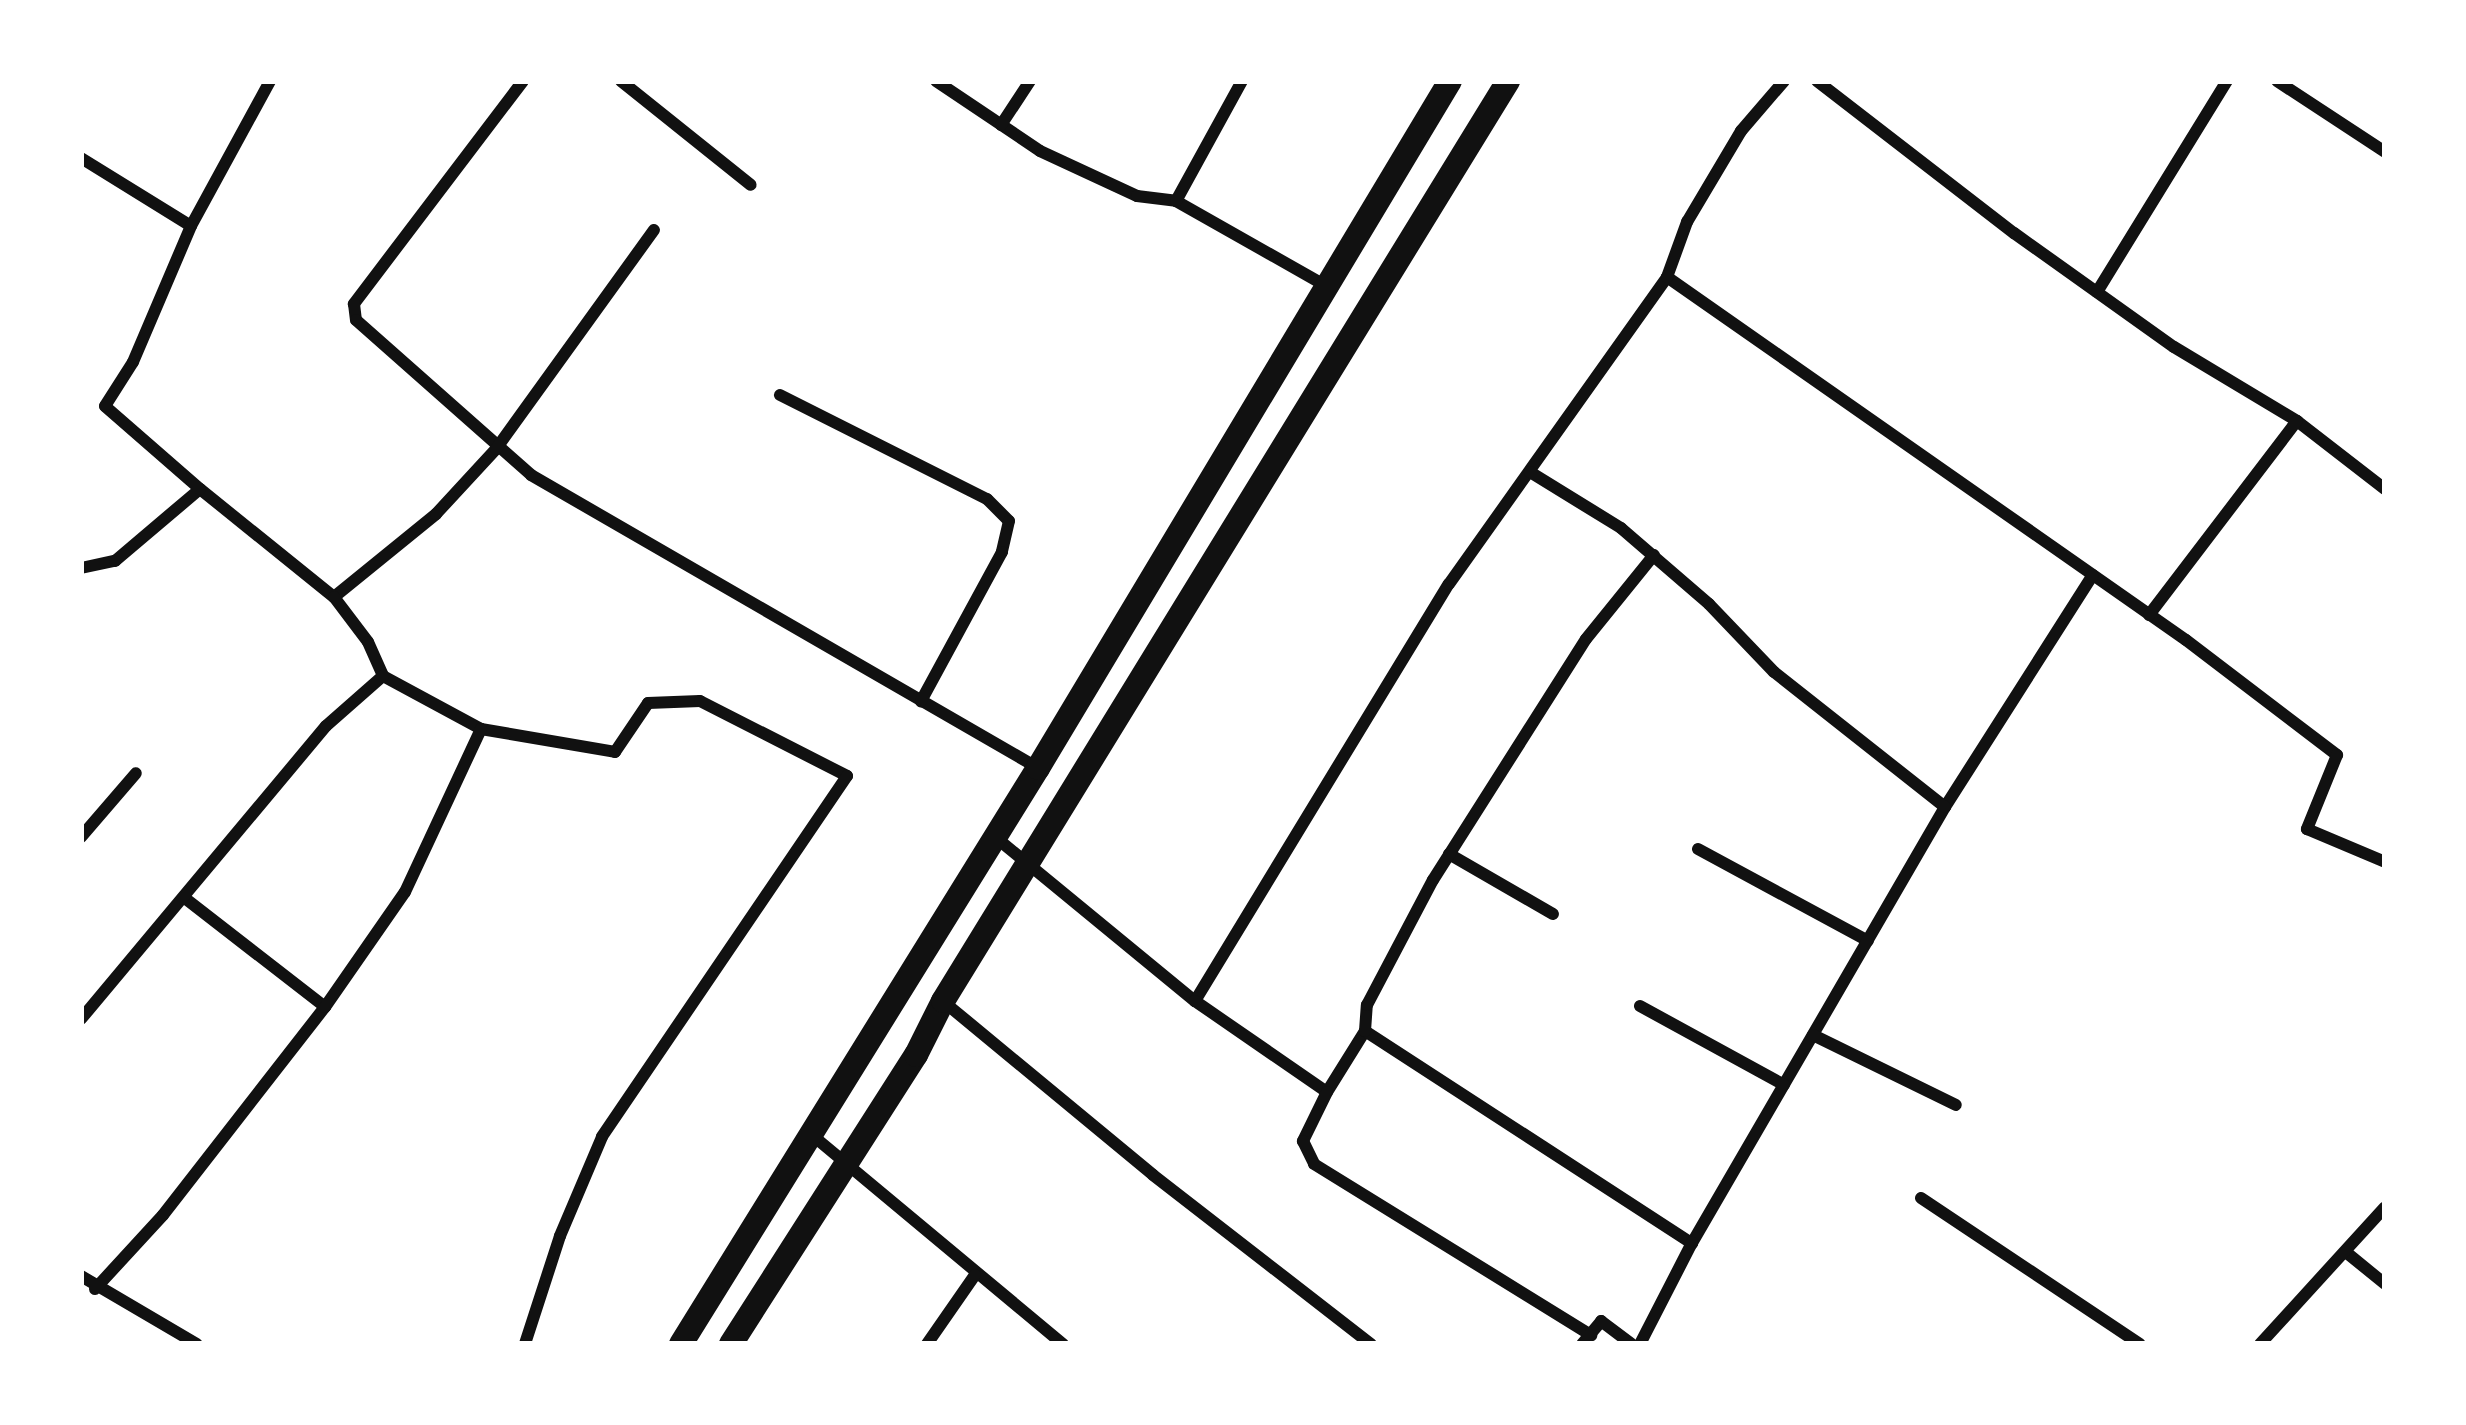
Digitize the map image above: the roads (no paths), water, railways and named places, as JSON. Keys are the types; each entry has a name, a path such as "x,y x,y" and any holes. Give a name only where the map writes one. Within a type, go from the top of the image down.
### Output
{"main road":[{"path":"681,1344 1038,768 1450,81"},
{"path":"731,1344 849,1164 943,1001 1508,81"}],"street":[{"path":"270,81 191,226 133,362 105,406 334,597 368,642 383,676 481,729 615,752 648,703 700,701 847,776 602,1137 560,1236 525,1344"},
{"path":"524,81 352,310 496,449 531,476 1038,768"},
{"path":"621,81 751,184"},
{"path":"936,81 1040,151 1137,196 1176,201 1328,286"},
{"path":"1001,125 1030,81"},
{"path":"1176,201 1242,81"},
{"path":"1196,1001 1449,584 1667,277 1687,223 1741,131 1784,81"},
{"path":"1817,81 2097,292 2174,346 2297,421 2385,489"},
{"path":"2097,292 2227,81"},
{"path":"2277,81 2385,152"},
{"path":"81,158 191,226"},
{"path":"334,597 436,514 496,449 654,230"},
{"path":"1667,277 2149,614 2337,755 2307,829 2385,862"},
{"path":"780,395 987,500 1009,521 1002,552 921,700"},
{"path":"2149,614 2297,421"},
{"path":"1531,472 1621,528 1774,672 1946,807"},
{"path":"81,568 116,561 200,489"},
{"path":"1654,555 1586,639 1399,937 1367,1005 1365,1031 1327,1091 1303,1141 1314,1164 1586,1340 1601,1321 1635,1344 1946,807 2093,575"},
{"path":"81,1019 326,726 383,676"},
{"path":"95,1289 163,1215 325,1007 405,892 481,729"},
{"path":"81,837 136,773"},
{"path":"994,836 1196,1001 1327,1091"},
{"path":"1699,849 1868,941"},
{"path":"1449,854 1552,914"},
{"path":"186,899 325,1007"},
{"path":"943,1001 1153,1175 1371,1344"},
{"path":"1640,1006 1784,1085"},
{"path":"1365,1031 1692,1243"},
{"path":"1813,1035 1956,1105"},
{"path":"811,1134 975,1276 1063,1344"},
{"path":"1922,1198 2140,1344"},
{"path":"2260,1344 2385,1207"},
{"path":"2347,1253 2385,1284"},
{"path":"81,1276 178,1340 197,1344"},
{"path":"927,1344 975,1276"}]}
